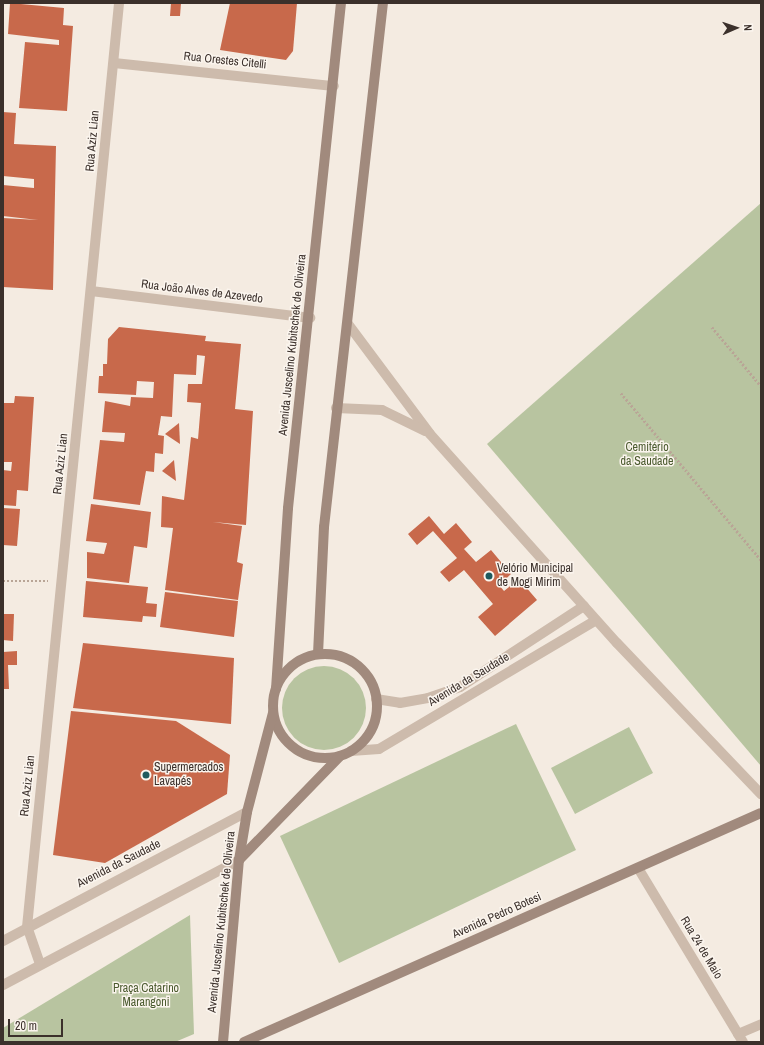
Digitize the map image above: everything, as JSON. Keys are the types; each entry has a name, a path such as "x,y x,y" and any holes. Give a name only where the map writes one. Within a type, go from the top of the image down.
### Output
{"main road":[{"name":"Avenida Juscelino Kubitschek de Oliveira","path":"276,689 288,508 310,318 341,3"},
{"path":"318,654 324,527 336,408 348,324 383,3"},
{"path":"318,654 349,660 362,670 376,698 376,715 370,730 351,751 340,756 322,758 294,748 278,730 273,713 276,689 292,666 318,654"},
{"name":"Avenida Juscelino Kubitschek de Oliveira","path":"223,1042 239,860 247,812 273,713"},
{"path":"239,860 340,756"},
{"name":"Avenida Pedro Botesi","path":"244,1042 761,813"}],"street":[{"name":"Rua Aziz Lian","path":"26,927 63,581 119,3"},
{"name":"Rua Orestes Citelli","path":"114,63 334,86"},
{"name":"Rua João Alves de Azevedo","path":"91,291 310,318"},
{"path":"348,324 430,434 596,620 761,794"},
{"path":"336,408 382,410 430,434"},
{"name":"Avenida da Saudade","path":"376,698 400,702 428,698 460,687 584,606"},
{"name":"Avenida da Saudade","path":"351,751 379,749 596,620"},
{"name":"Avenida da Saudade","path":"3,941 26,927 247,812"},
{"path":"3,985 40,964 239,860"},
{"name":"Rua 24 de Maio","path":"638,868 740,1038"},
{"path":"26,927 40,964"},
{"path":"740,1038 761,1024"}],"path":[{"path":"712,327 761,386"},
{"path":"621,393 761,560"},
{"path":"3,581 63,581"}],"green space":[{"name":"Cemitério da Saudade","path":"761,203 761,766 487,444"},
{"path":"324,666 340,669 347,673 359,685 363,692 366,708 363,724 359,731 347,743 340,747 324,750 308,747 301,743 289,731 285,724 282,708 285,692 289,685 301,673 308,669"},
{"path":"516,724 576,850 339,963 280,836"},
{"path":"629,727 653,773 575,814 551,768"},
{"name":"Praça Catarino Marangoni","path":"190,915 194,1034 175,1042 3,1042 3,1028"}],"building":[{"path":"10,3 64,8 63,25 73,26 67,111 19,108 25,42 59,45 59,40 8,34"},
{"path":"171,3 181,3 180,16 170,16"},
{"path":"230,3 297,3 293,51 286,60 220,50"},
{"path":"3,112 16,113 14,144 56,146 53,290 3,287 3,218 38,220 3,216 3,185 34,188 34,179 3,176"},
{"path":"119,327 206,336 205,341 241,344 235,409 253,411 246,525 213,522 242,526 237,562 243,564 238,600 165,590 173,528 161,527 162,496 184,500 191,437 198,439 201,403 187,402 188,384 202,384 205,356 197,355 196,375 174,374 172,417 161,416 158,435 164,436 163,454 155,453 154,472 146,471 140,505 93,499 100,440 124,442 125,433 102,432 105,401 130,406 131,397 153,398 154,382 137,381 136,395 98,393 99,376 103,376 103,364 107,364 108,339"},
{"path":"15,396 34,397 28,491 17,490 16,506 3,505 3,470 11,471 12,462 3,462 3,403 14,403"},
{"path":"179,423 180,444 165,434"},
{"path":"174,460 176,481 162,471"},
{"path":"91,504 151,512 147,548 134,546 129,583 87,578 87,552 104,554 107,543 86,541"},
{"path":"3,508 20,509 17,546 3,545"},
{"name":"Velório Municipal de Mogi Mirim","path":"429,516 444,534 456,523 472,542 464,549 476,562 491,550 511,574 499,585 504,591 519,579 537,600 495,636 478,617 493,604 464,570 449,582 440,572 457,558 433,531 417,545 408,534"},
{"path":"86,581 148,587 146,603 157,604 156,617 143,616 142,622 83,617"},
{"path":"165,592 238,601 234,637 160,627"},
{"path":"3,614 14,614 13,641 3,640"},
{"path":"83,643 234,658 231,724 73,708"},
{"path":"17,651 17,665 8,665 9,689 3,689 3,652"},
{"name":"Supermercados Lavapés","path":"71,711 176,721 230,755 227,794 105,863 53,855"}],"place":[{"name":"Velório Municipal de Mogi Mirim","path":"489,576"},
{"name":"Supermercados Lavapés","path":"146,775"}]}
